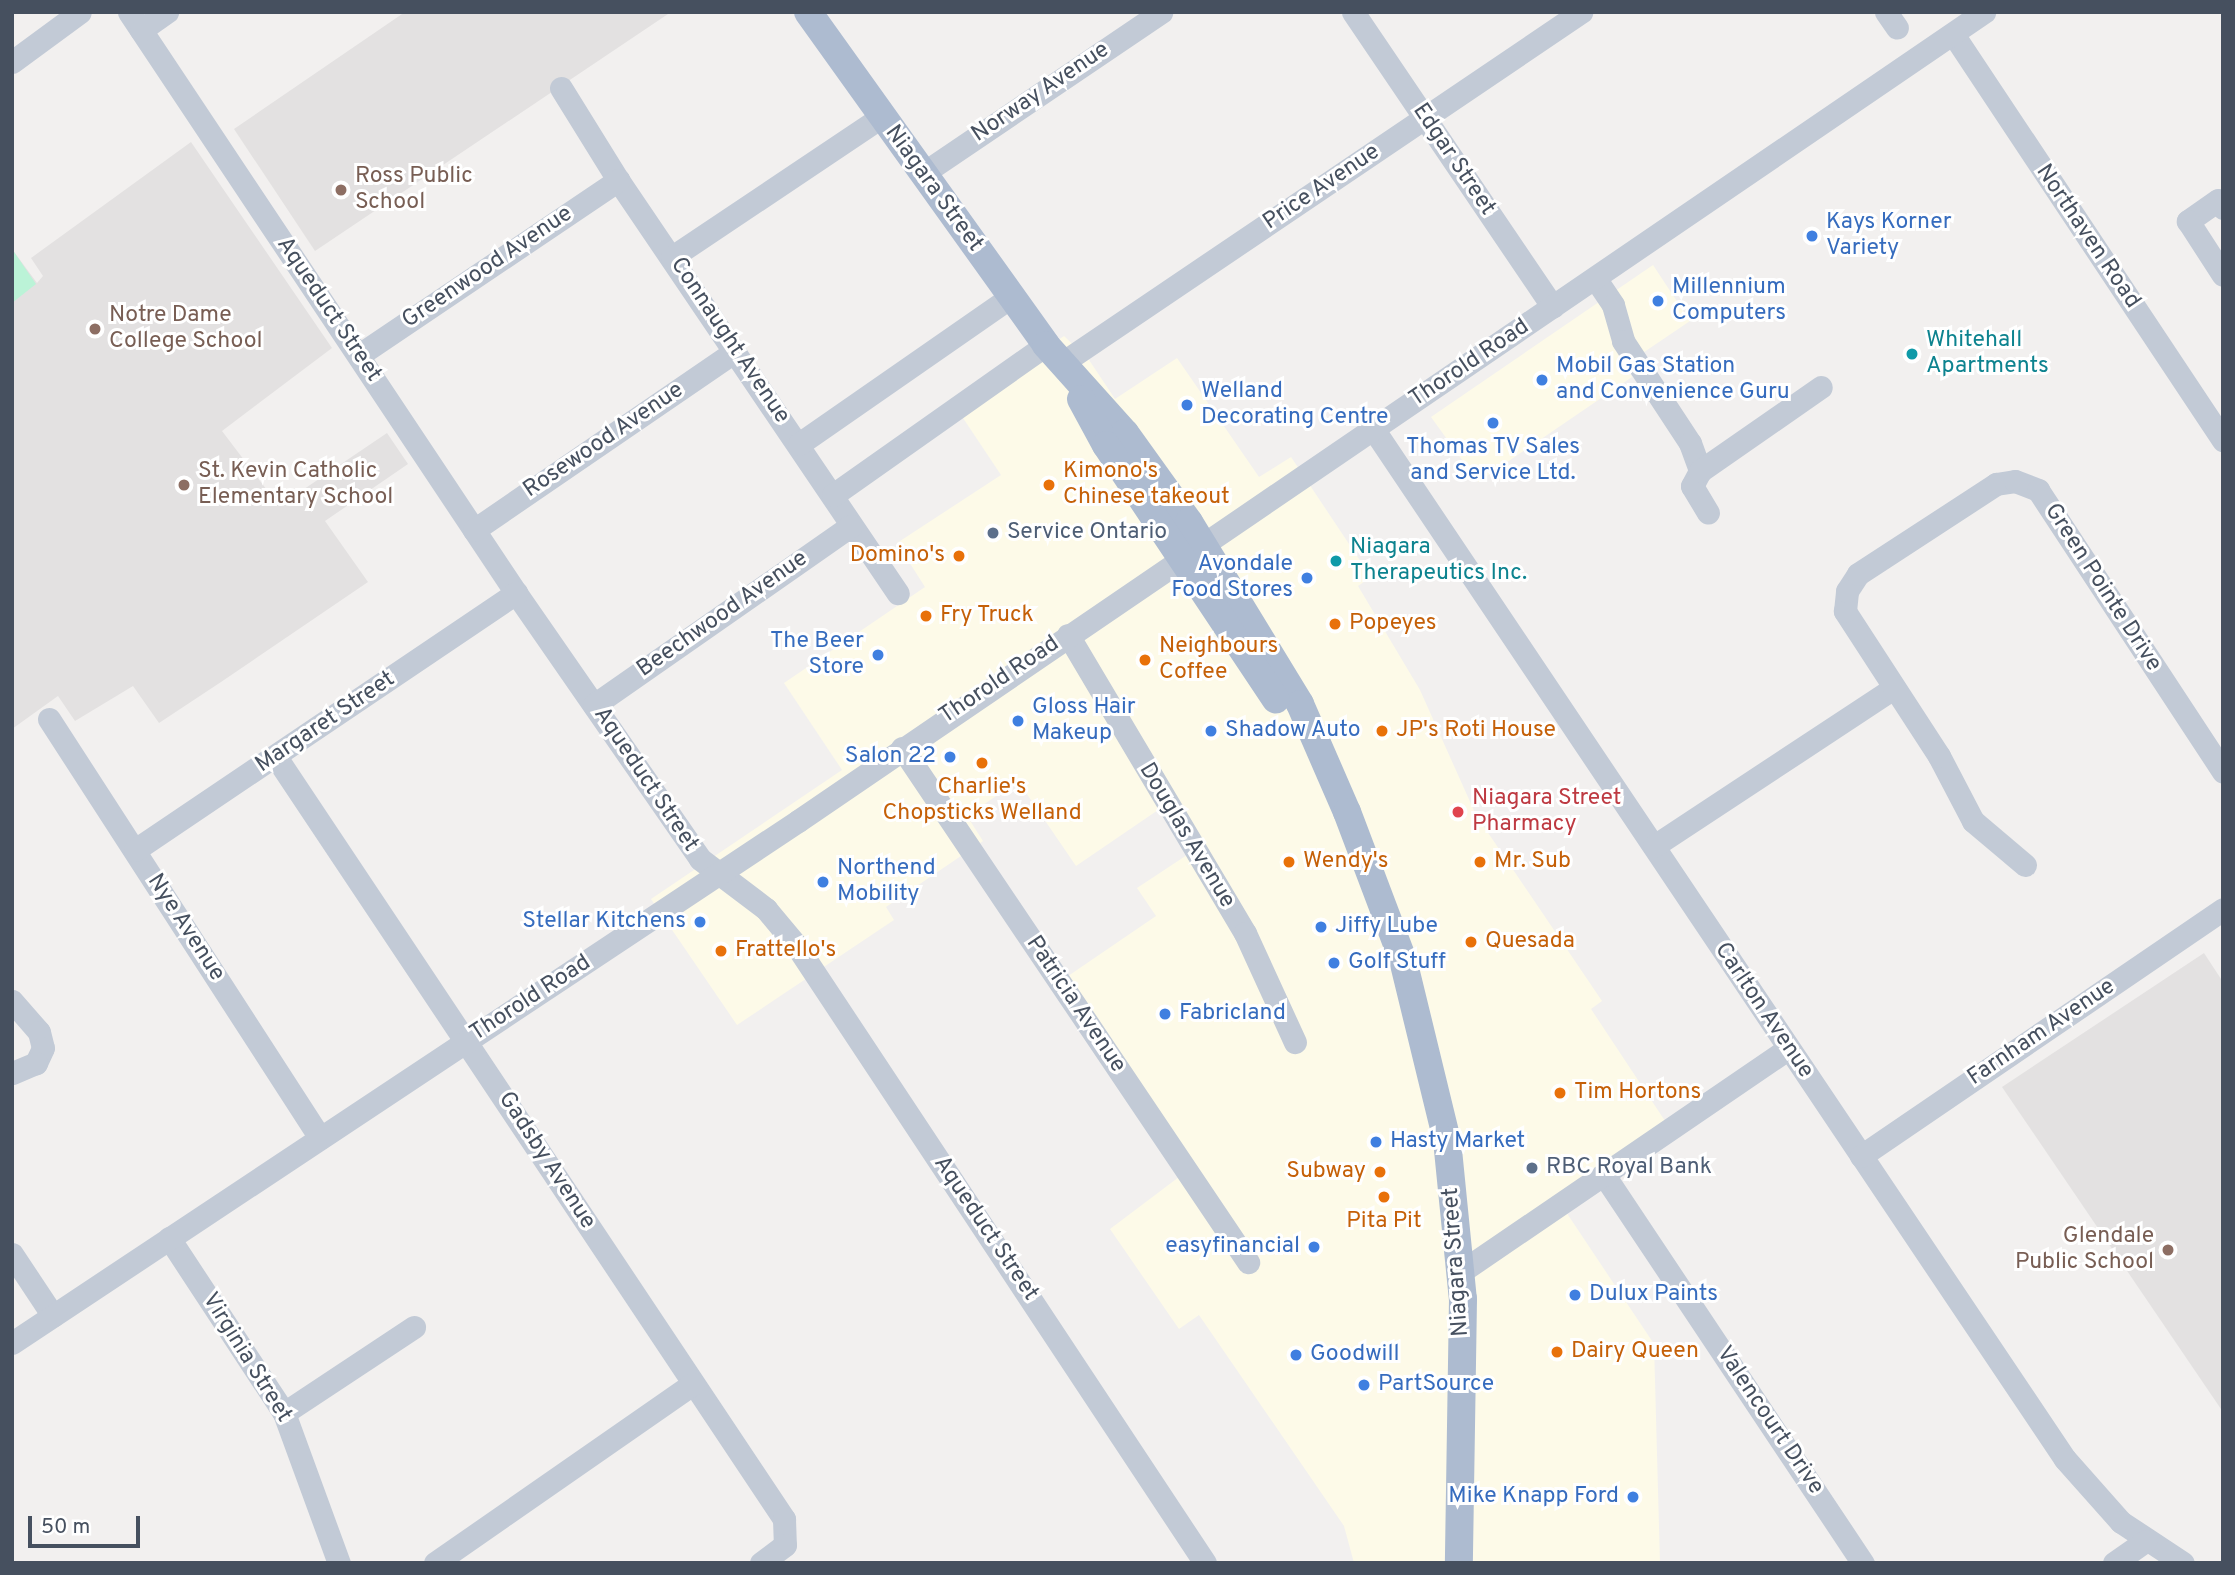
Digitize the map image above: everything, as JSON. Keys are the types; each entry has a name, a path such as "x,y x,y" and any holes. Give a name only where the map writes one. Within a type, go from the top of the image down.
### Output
{"main road":[{"name":"Niagara Street","path":"808,12 1054,354 1106,445 1193,551 1297,738 1328,771 1385,906 1420,1018 1447,1140 1462,1271 1459,1563"}],"street":[{"path":"12,62 80,12"},
{"path":"135,21 167,12"},
{"name":"Norway Avenue","path":"922,174 1161,12"},
{"name":"Edgar Street","path":"1353,12 1553,307"},
{"name":"Price Avenue","path":"833,495 1425,118 1581,12"},
{"name":"Thorold Road","path":"12,1343 720,873 1984,12"},
{"name":"Aqueduct Street","path":"135,21 516,593 700,859 766,909 796,945 1205,1563"},
{"name":"Northaven Road","path":"1952,34 2223,441"},
{"name":"Connaught Avenue","path":"561,88 618,180 898,593"},
{"path":"672,257 881,117"},
{"name":"Greenwood Avenue","path":"359,355 618,180"},
{"path":"2223,208 2218,200 2188,221 2223,275"},
{"path":"1595,278 1613,305 1623,341 1690,443 1700,471"},
{"path":"799,444 1012,296"},
{"name":"Rosewood Avenue","path":"474,530 734,352"},
{"path":"1708,513 1692,486 1700,471 1821,387"},
{"name":"Carlton Avenue","path":"1374,430 2065,1459 2100,1502 2145,1541 2183,1563"},
{"name":"Green Pointe Drive","path":"2025,865 1973,821 1939,756 1848,620 1844,604 1850,585 1991,487 2021,482 2041,495 2223,772"},
{"name":"Beechwood Avenue","path":"594,705 851,526"},
{"name":"Margaret Street","path":"135,850 516,593"},
{"name":"Douglas Avenue","path":"1068,635 1245,933 1295,1042"},
{"path":"1654,846 1894,688"},
{"name":"Nye Avenue","path":"49,719 320,1138"},
{"name":"Patricia Avenue","path":"902,748 1248,1262"},
{"name":"Gadsby Avenue","path":"276,757 784,1519 785,1545 761,1563"},
{"name":"Farnham Avenue","path":"1861,1156 2223,909"},
{"path":"12,1001 39,1032 43,1048 36,1063 12,1073"},
{"path":"1462,1271 1788,1049"},
{"name":"Valencourt Drive","path":"1604,1175 1863,1563"},
{"name":"Virginia Street","path":"169,1238 284,1413 339,1563"},
{"path":"12,1254 53,1315"},
{"path":"284,1413 414,1327"},
{"path":"435,1563 693,1384"},
{"path":"2114,1563 2145,1541"}],"shaded area":[{"name":"Ross Public School","path":"405,12 671,12 315,251 234,129"},
{"name":"St. Kevin Catholic Elementary School","path":"191,142 332,348 222,431 279,506 387,433 408,464 325,521 368,582 221,682 159,723 133,686 75,721 58,696 12,729 12,249 37,283 43,276 31,258"},
{"path":"1653,265 1690,321 1625,365 1632,377 1478,482 1431,417"},
{"path":"1064,336 1089,360 1115,399 1177,358 1259,477 1291,457 1371,577 1358,586 1420,690 1476,815 1602,1001 1591,1009 1675,1136 1564,1209 1654,1344 1660,1563 1354,1563 1344,1526 1199,1315 1179,1329 1110,1229 1179,1177 1052,987 1156,916 1137,888 1190,853 1161,808 1076,866 1018,781 967,816 983,841 886,907 894,920 737,1025 651,899 842,770 784,683 925,587 897,543 1001,475 957,409"},
{"name":"Glendale Public School","path":"2204,953 2223,982 2223,1412 2002,1087"}],"green space":[{"path":"12,249 36,284 12,303"}],"place":[{"name":"Ross Public School","path":"341,190"},
{"name":"Kays Korner Variety","path":"1812,236"},
{"name":"Millennium Computers","path":"1658,301"},
{"name":"Notre Dame College School","path":"95,329"},
{"name":"Whitehall Apartments","path":"1912,354"},
{"name":"Mobil Gas Station and Convenience Guru","path":"1542,380"},
{"name":"Welland Decorating Centre","path":"1187,405"},
{"name":"Thomas TV Sales and Service Ltd.","path":"1493,423"},
{"name":"St. Kevin Catholic Elementary School","path":"184,485"},
{"name":"Kimono's Chinese takeout","path":"1049,485"},
{"name":"Service Ontario","path":"993,533"},
{"name":"Domino's","path":"959,556"},
{"name":"Niagara Therapeutics Inc.","path":"1336,561"},
{"name":"Avondale Food Stores","path":"1307,578"},
{"name":"Fry Truck","path":"926,616"},
{"name":"Popeyes","path":"1335,624"},
{"name":"The Beer Store","path":"878,655"},
{"name":"Neighbours Coffee","path":"1145,660"},
{"name":"Gloss Hair Makeup","path":"1018,721"},
{"name":"Shadow Auto","path":"1211,731"},
{"name":"JP's Roti House","path":"1382,731"},
{"name":"Salon 22","path":"950,757"},
{"name":"Charlie's Chopsticks Welland","path":"982,763"},
{"name":"Niagara Street Pharmacy","path":"1458,812"},
{"name":"Wendy's","path":"1289,862"},
{"name":"Mr. Sub","path":"1480,862"},
{"name":"Northend Mobility","path":"823,882"},
{"name":"Stellar Kitchens","path":"700,922"},
{"name":"Jiffy Lube","path":"1321,927"},
{"name":"Quesada","path":"1471,942"},
{"name":"Frattello's","path":"721,951"},
{"name":"Golf Stuff","path":"1334,963"},
{"name":"Fabricland","path":"1165,1014"},
{"name":"Tim Hortons","path":"1560,1093"},
{"name":"Hasty Market","path":"1376,1142"},
{"name":"RBC Royal Bank","path":"1532,1168"},
{"name":"Subway","path":"1380,1172"},
{"name":"Pita Pit","path":"1384,1197"},
{"name":"easyfinancial","path":"1314,1247"},
{"name":"Glendale Public School","path":"2168,1250"},
{"name":"Dulux Paints","path":"1575,1295"},
{"name":"Dairy Queen","path":"1557,1352"},
{"name":"Goodwill","path":"1296,1355"},
{"name":"PartSource","path":"1364,1385"},
{"name":"Mike Knapp Ford","path":"1633,1497"}]}
